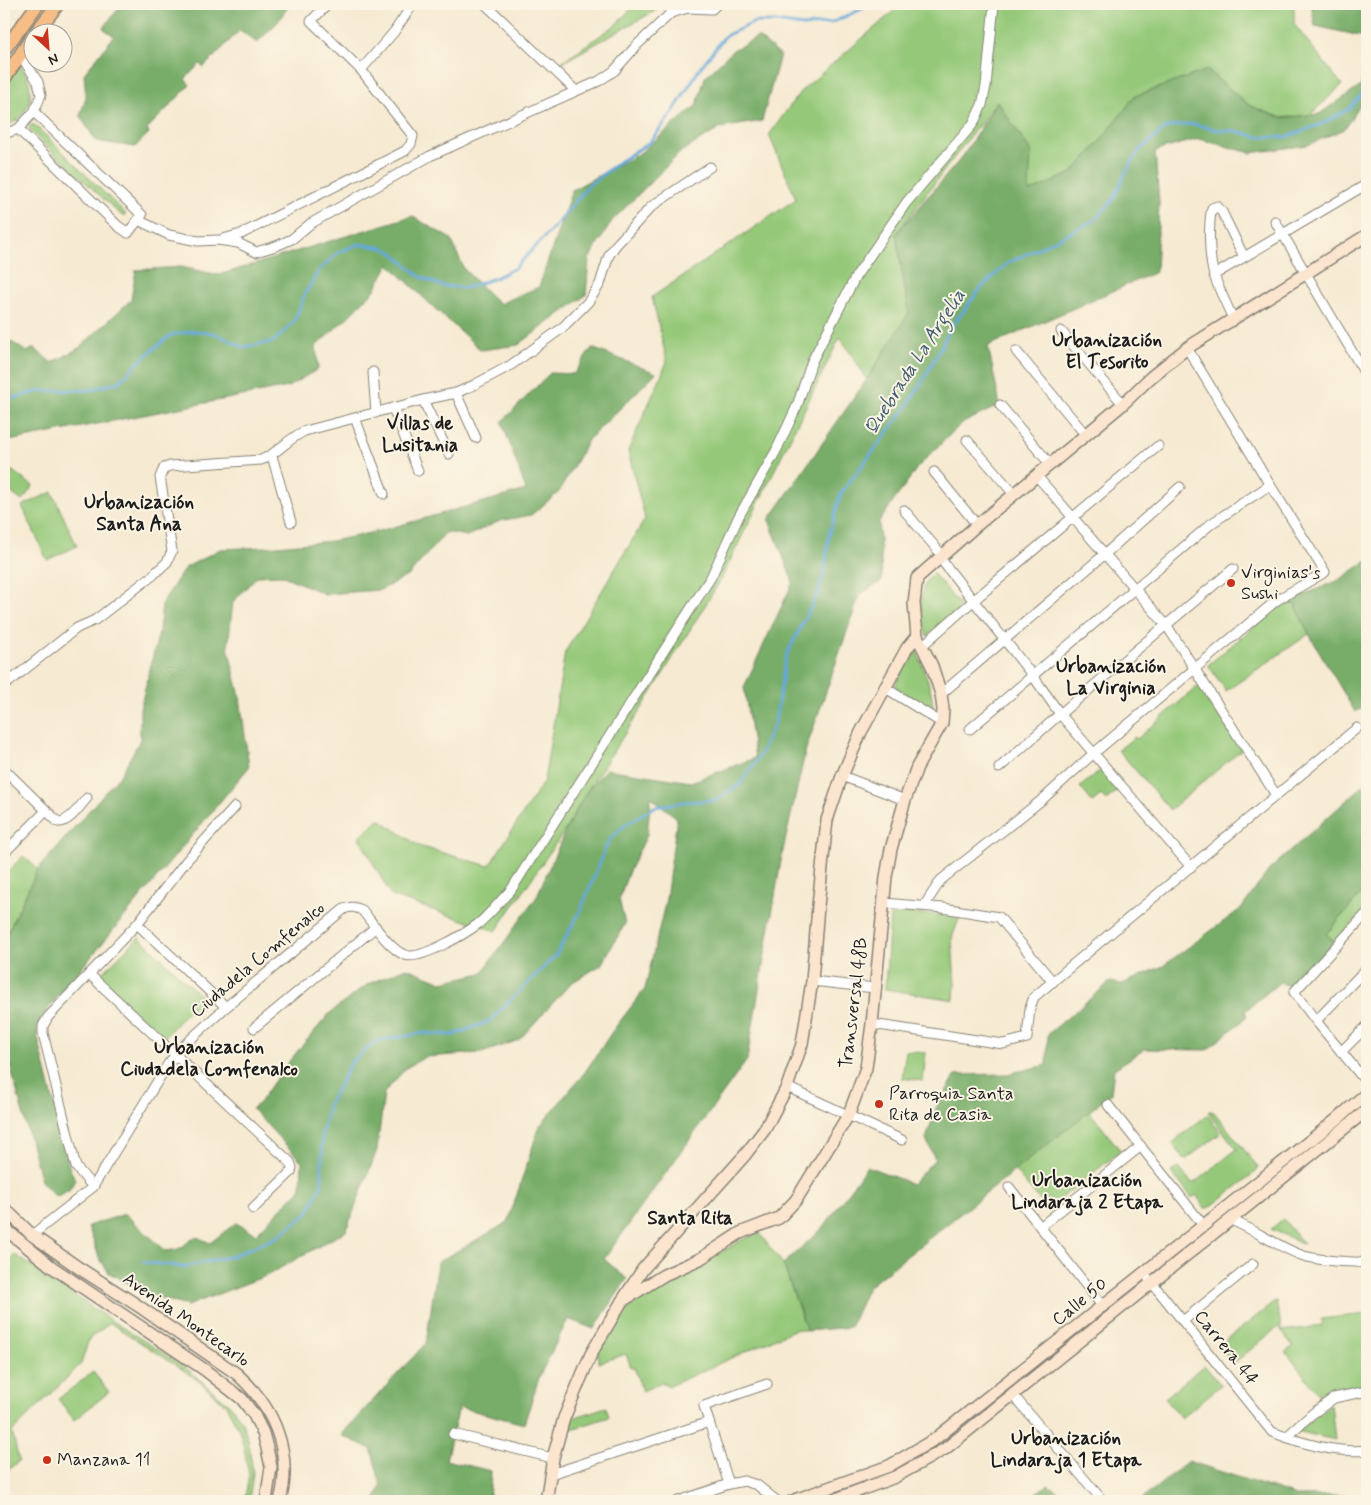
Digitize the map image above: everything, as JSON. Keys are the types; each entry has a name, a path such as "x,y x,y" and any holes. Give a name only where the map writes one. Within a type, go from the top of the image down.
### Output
{"main road":[{"path":"4,50 38,4"},
{"path":"44,22 58,4"},
{"path":"4,79 22,51"}],"street":[{"path":"218,240 241,234 405,152 412,144 413,136 360,70 311,21 328,4"},
{"path":"360,70 394,32 413,4"},
{"path":"485,4 576,90"},
{"path":"138,220 169,235 198,241 218,240 238,243 256,252 276,246 292,239 310,224 430,156 599,81 614,71 637,45 671,13 688,8 712,9 717,4"},
{"path":"254,1028 376,927 405,956 422,953 460,936 480,923 511,890 711,577 739,516 776,451 797,406 812,361 856,276 906,203 973,124 982,105 986,86 994,4"},
{"path":"4,134 18,129 34,112 40,95 38,82 20,54"},
{"path":"18,129 118,226 128,233 142,215 34,112"},
{"path":"4,686 77,628 95,620 167,562 172,551 160,477 164,468 170,466 261,460 272,456 300,433 456,393 511,365 561,329 595,294 609,256 637,221 652,206 710,168"},
{"path":"1214,275 1367,184"},
{"path":"1233,319 1214,275 1211,253 1211,220 1212,208 1215,206 1218,206 1222,212 1244,257"},
{"path":"1275,222 1367,377"},
{"path":"884,687 942,723 941,694 932,666 920,641 914,603 917,578 940,556 1123,404 1151,377 1187,348 1367,235"},
{"path":"1061,331 1123,404"},
{"path":"924,906 941,880 1043,799 1094,753 1277,600 1325,572 1187,348"},
{"path":"1016,351 1086,434"},
{"path":"373,372 376,413"},
{"path":"456,393 476,438"},
{"path":"423,400 449,454"},
{"path":"1000,405 1050,464"},
{"path":"393,408 418,471"},
{"path":"355,418 384,494"},
{"path":"967,440 1014,494"},
{"path":"546,1501 553,1458 564,1418 591,1354 643,1269 745,1155 765,1129 787,1087 802,1044 812,981 827,820 842,776 861,732 884,687 907,648 920,641 974,601 1158,446"},
{"path":"272,456 292,522"},
{"path":"934,472 977,525"},
{"path":"1036,475 1167,626 1276,795"},
{"path":"970,729 1212,523 1270,485"},
{"path":"941,694 1105,554 1180,487"},
{"path":"904,510 1033,676 1060,714 1191,867"},
{"path":"999,768 1060,714 1233,569"},
{"name":"Transversal 48B","path":"622,1301 664,1275 700,1259 740,1233 779,1218 796,1200 849,1114 866,1068 886,877 892,849 905,800 917,767 942,723"},
{"path":"872,1024 1003,1044 1027,1038 1034,997 1357,728"},
{"path":"4,769 58,822 68,818 87,798"},
{"path":"842,776 905,800"},
{"path":"93,1187 76,1167 43,1033 43,1026 48,1017 137,924 187,860 235,806"},
{"path":"4,853 46,811"},
{"path":"884,903 924,906 985,914 999,918 1053,982"},
{"name":"Ciudadela Comfenalco","path":"32,1235 93,1187 168,1064 182,1047 226,1007 344,909 349,907 362,910 376,927"},
{"path":"1367,913 1294,992 1316,1022 1367,1083"},
{"path":"137,924 226,1007"},
{"path":"1316,1022 1367,968"},
{"path":"89,974 290,1162 291,1172 253,1209"},
{"path":"812,981 875,988"},
{"path":"1341,1052 1367,1026"},
{"path":"787,1087 902,1140"},
{"name":"Calle 50","path":"792,1501 889,1466 934,1439 1102,1307 1336,1120 1367,1093"},
{"path":"1108,1105 1203,1225"},
{"name":"Calle 50","path":"831,1501 896,1477 945,1449 1152,1283 1234,1221 1367,1110"},
{"path":"1040,1227 1141,1146"},
{"path":"1009,1187 1102,1307"},
{"name":"Avenida Montecarlo","path":"4,1208 32,1235 237,1374 250,1386 265,1405 276,1426 285,1468 284,1487 280,1501"},
{"path":"1234,1221 1302,1255 1320,1259 1367,1262"},
{"name":"Avenida Montecarlo","path":"4,1228 52,1267 205,1370 242,1398 254,1415 263,1433 267,1448 271,1467 266,1501"},
{"path":"1183,1321 1253,1264"},
{"name":"Carrera 44","path":"1144,1273 1272,1432 1286,1438"},
{"path":"728,1484 704,1406 767,1384"},
{"path":"1286,1438 1312,1414 1334,1398 1367,1391"},
{"path":"1013,1394 1103,1501"},
{"path":"551,1474 709,1422"},
{"path":"453,1434 553,1458"},
{"path":"1286,1438 1341,1450 1367,1450"},
{"path":"678,1501 728,1484 744,1481 758,1485 777,1501"}],"green space":[{"path":"122,4 290,4 277,23 257,43 240,30 204,67 200,64 185,79 190,85 147,129 149,133 135,147 96,141 80,116 86,97 84,74 114,36 103,28"},
{"path":"636,4 663,4 655,11 554,67 614,26"},
{"path":"902,4 1294,4 1294,24 1342,85 1310,115 1282,118 1250,106 1207,70 1097,145 1072,173 1028,193 1031,152 997,101 896,234 909,313 867,379 840,337 720,581 642,708 587,791 567,827 496,931 391,896 359,837 379,819 419,846 489,866 544,781 565,652 645,519 628,451 667,362 652,297 796,199 769,135 800,92"},
{"path":"1311,4 1340,4 1351,10 1367,4 1367,95 1344,129 1308,145 1251,153 1199,139 1155,151 1159,203 1156,272 988,346 1000,405 961,424 917,468 879,522 882,581 860,594 806,749 782,855 747,1060 604,1259 627,1279 594,1329 568,1319 540,1375 524,1424 459,1407 446,1460 491,1471 489,1501 375,1501 381,1485 371,1449 341,1435 426,1343 438,1262 508,1222 539,1127 585,1072 614,1029 645,989 666,899 677,818 651,797 647,835 629,871 619,899 625,924 601,965 571,983 519,1040 482,1053 425,1057 406,1068 384,1093 377,1150 346,1231 268,1275 187,1306 150,1295 109,1273 99,1257 88,1226 125,1214 166,1251 180,1248 196,1237 210,1243 236,1223 256,1234 301,1188 302,1162 252,1109 259,1103 285,1066 330,1013 368,984 407,968 442,982 482,973 536,898 567,827 587,791 606,769 691,782 755,758 744,687 793,582 769,520 867,379 909,313 896,234 963,156 997,101 1031,152 1029,192 1072,173 1097,145 1135,96 1207,70 1250,106 1282,118 1319,114 1361,86 1365,37 1315,26"},
{"path":"758,37 780,55 762,121 721,128 682,151 612,221 589,259 586,295 518,345 481,350 389,264 374,291 316,346 318,369 288,387 9,441 4,447 4,344 7,339 27,352 34,348 52,363 79,348 131,300 136,270 181,267 219,275 412,216 451,239 464,269 499,304 539,287 572,190 640,153 697,105 705,77 733,50"},
{"path":"19,64 29,82 29,100 21,116 14,122 4,126 4,89"},
{"path":"31,125 35,125 126,214 124,216 121,215 30,131"},
{"path":"592,348 656,373 588,440 559,492 531,515 500,521 467,536 446,532 409,575 380,590 325,594 281,575 257,576 233,602 228,647 240,697 249,767 51,1005 38,1024 37,1034 70,1170 76,1179 69,1190 56,1197 41,1181 7,1054 4,1023 4,940 38,869 121,774 140,740 140,709 159,632 162,603 185,568 220,549 332,541 379,531 526,490 502,422 550,373 574,374"},
{"path":"11,470 33,486 22,501 4,487 4,480"},
{"path":"52,492 77,546 47,560 22,506"},
{"path":"1367,561 1367,705 1355,712 1309,634 1295,604 1281,604 1337,581"},
{"path":"933,573 961,607 927,636 921,603 924,587"},
{"path":"1281,604 1295,604 1309,634 1226,691 1208,665"},
{"path":"914,650 917,651 928,681 933,713 896,689 895,685"},
{"path":"1198,686 1242,749 1170,810 1118,750 1135,737 1137,739"},
{"path":"1103,768 1120,789 1106,800 1101,795 1092,802 1080,787"},
{"path":"1367,782 1367,887 1326,934 1335,942 1292,988 1280,982 1245,1011 1247,1017 1207,1050 1145,1049 1114,1069 1111,1094 868,1287 850,1327 807,1331 783,1264 823,1228 867,1166 912,1184 935,1159 926,1139 936,1108 956,1075 1007,1074 1047,1065 1048,1034 1110,982 1122,984 1163,966 1242,908 1269,870"},
{"path":"23,856 38,869 4,940 4,875"},
{"path":"1367,887 1367,908 1335,942 1326,934"},
{"path":"905,913 960,916 952,938 954,1000 885,989 890,916"},
{"path":"139,937 205,1000 184,1015 164,1038 97,978"},
{"path":"906,1051 926,1053 923,1081 902,1078"},
{"path":"1089,1111 1121,1151 1047,1209 1014,1170"},
{"path":"1210,1111 1214,1112 1258,1167 1257,1171 1209,1208 1205,1208 1196,1195 1192,1198 1171,1172 1178,1167 1194,1183 1237,1149 1208,1113"},
{"path":"1207,1115 1221,1133 1185,1160 1172,1143"},
{"path":"1283,1219 1304,1244 1271,1229"},
{"path":"759,1233 783,1264 807,1331 796,1329 669,1386 662,1383 642,1391 634,1367 631,1367 626,1354 598,1363 598,1352 625,1311 667,1279 701,1265 741,1240"},
{"path":"14,1254 112,1321 180,1363 232,1407 242,1422 248,1439 253,1473 249,1501 244,1501 249,1476 245,1453 239,1429 226,1405 200,1382 176,1365 110,1323 89,1339 81,1364 12,1432 19,1461 4,1473 4,1268"},
{"path":"1276,1301 1282,1331 1322,1326 1321,1319 1367,1314 1367,1389 1324,1401 1286,1352 1293,1346 1278,1327 1233,1364 1218,1346"},
{"path":"1204,1365 1221,1385 1181,1418 1165,1398"},
{"path":"93,1372 109,1392 74,1420 58,1399"},
{"path":"1331,1404 1335,1440 1297,1431"},
{"path":"606,1407 609,1417 569,1430 573,1418"},
{"path":"1188,1461 1296,1496 1367,1495 1367,1501 1140,1501"},
{"path":"1048,1485 1075,1501 1023,1501"}],"waterway":[{"path":"4,403 6,400 39,391 90,390 119,382 145,356 171,335 193,331 214,333 243,347 273,342 294,322 305,294 319,270 339,252 359,244 384,248 393,253 419,276 442,286 466,288 495,278 515,268 556,225 589,185 619,162 650,142 673,112 700,68 725,36 755,22 776,22 803,26 831,23 873,4"},
{"name":"Quebrada La Argelia","path":"1365,4 1367,16"},
{"name":"Quebrada La Argelia","path":"143,1262 184,1267 232,1256 277,1237 308,1213 322,1183 322,1133 329,1104 352,1061 377,1041 423,1033 453,1035 490,1021 556,955 579,914 609,840 625,825 654,807 683,802 717,800 740,784 759,757 775,722 786,656 819,591 826,563 829,535 841,493 904,411 924,379 952,326 982,287 1008,263 1094,221 1113,200 1125,174 1139,151 1167,127 1193,124 1218,130 1236,131 1258,137 1286,137 1324,123 1349,109 1367,88"}],"place":[{"name":"Virginias's Sushi","path":"1231,583"},
{"name":"Parroquia Santa Rita de Casia","path":"879,1104"},
{"name":"Manzana 11","path":"47,1460"}],"district":[{"name":"Urbanización El Tesorito","path":"1107,351"},
{"name":"Villas de Lusitania","path":"420,434"},
{"name":"Urbanización Santa Ana","path":"139,513"},
{"name":"Urbanización La Virginia","path":"1111,677"},
{"name":"Urbanización Ciudadela Comfenalco","path":"209,1058"},
{"name":"Urbanización Lindaraja 2 Etapa","path":"1087,1191"},
{"name":"Santa Rita","path":"690,1218"},
{"name":"Urbanización Lindaraja 1 Etapa","path":"1066,1449"}]}
